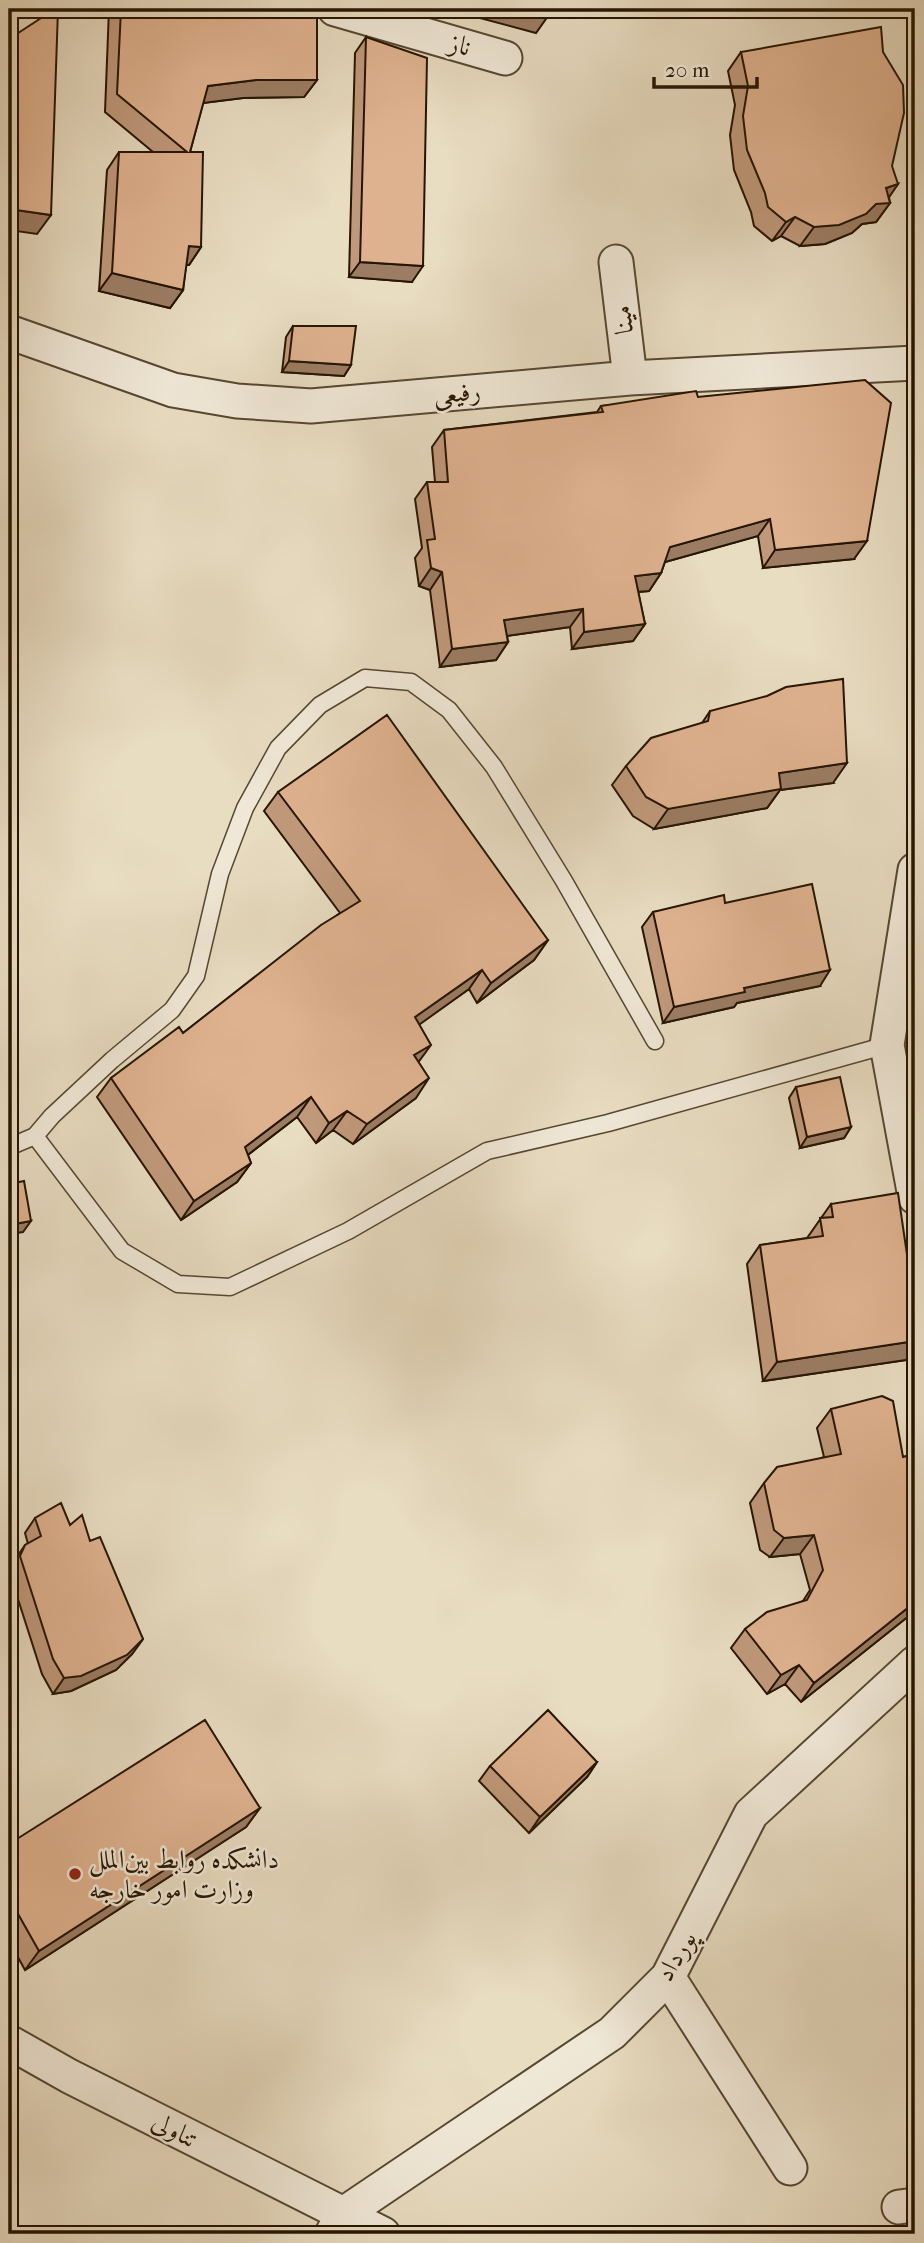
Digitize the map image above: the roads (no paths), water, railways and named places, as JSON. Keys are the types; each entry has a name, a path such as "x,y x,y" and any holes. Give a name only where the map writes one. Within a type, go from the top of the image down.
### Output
{"street":[{"name":"ناز","path":"335,9 505,58"},
{"name":"مینا","path":"616,262 629,378"},
{"name":"رفیعی","path":"9,332 173,390 237,401 311,406 629,378 915,363"},
{"path":"915,870 887,1045 915,1197"},
{"name":"پورداد","path":"337,2224 612,2033 668,1977 751,1814 915,1663"},
{"path":"668,1977 790,2168"},
{"name":"تناولی","path":"9,2042 337,2224 383,2234"}],"lane":[{"path":"9,1147 35,1136 52,1116 112,1060 172,1010 196,975 220,874 245,808 278,748 320,705 365,678 411,682 449,710 494,767 564,881 655,1041"},
{"path":"35,1136 122,1251 178,1284 230,1287 348,1231 487,1151 608,1123 887,1045"}],"place":[{"name":"دانشکده روابط بین‌الملل وزارت امور خارجه","path":"75,1874"}]}
